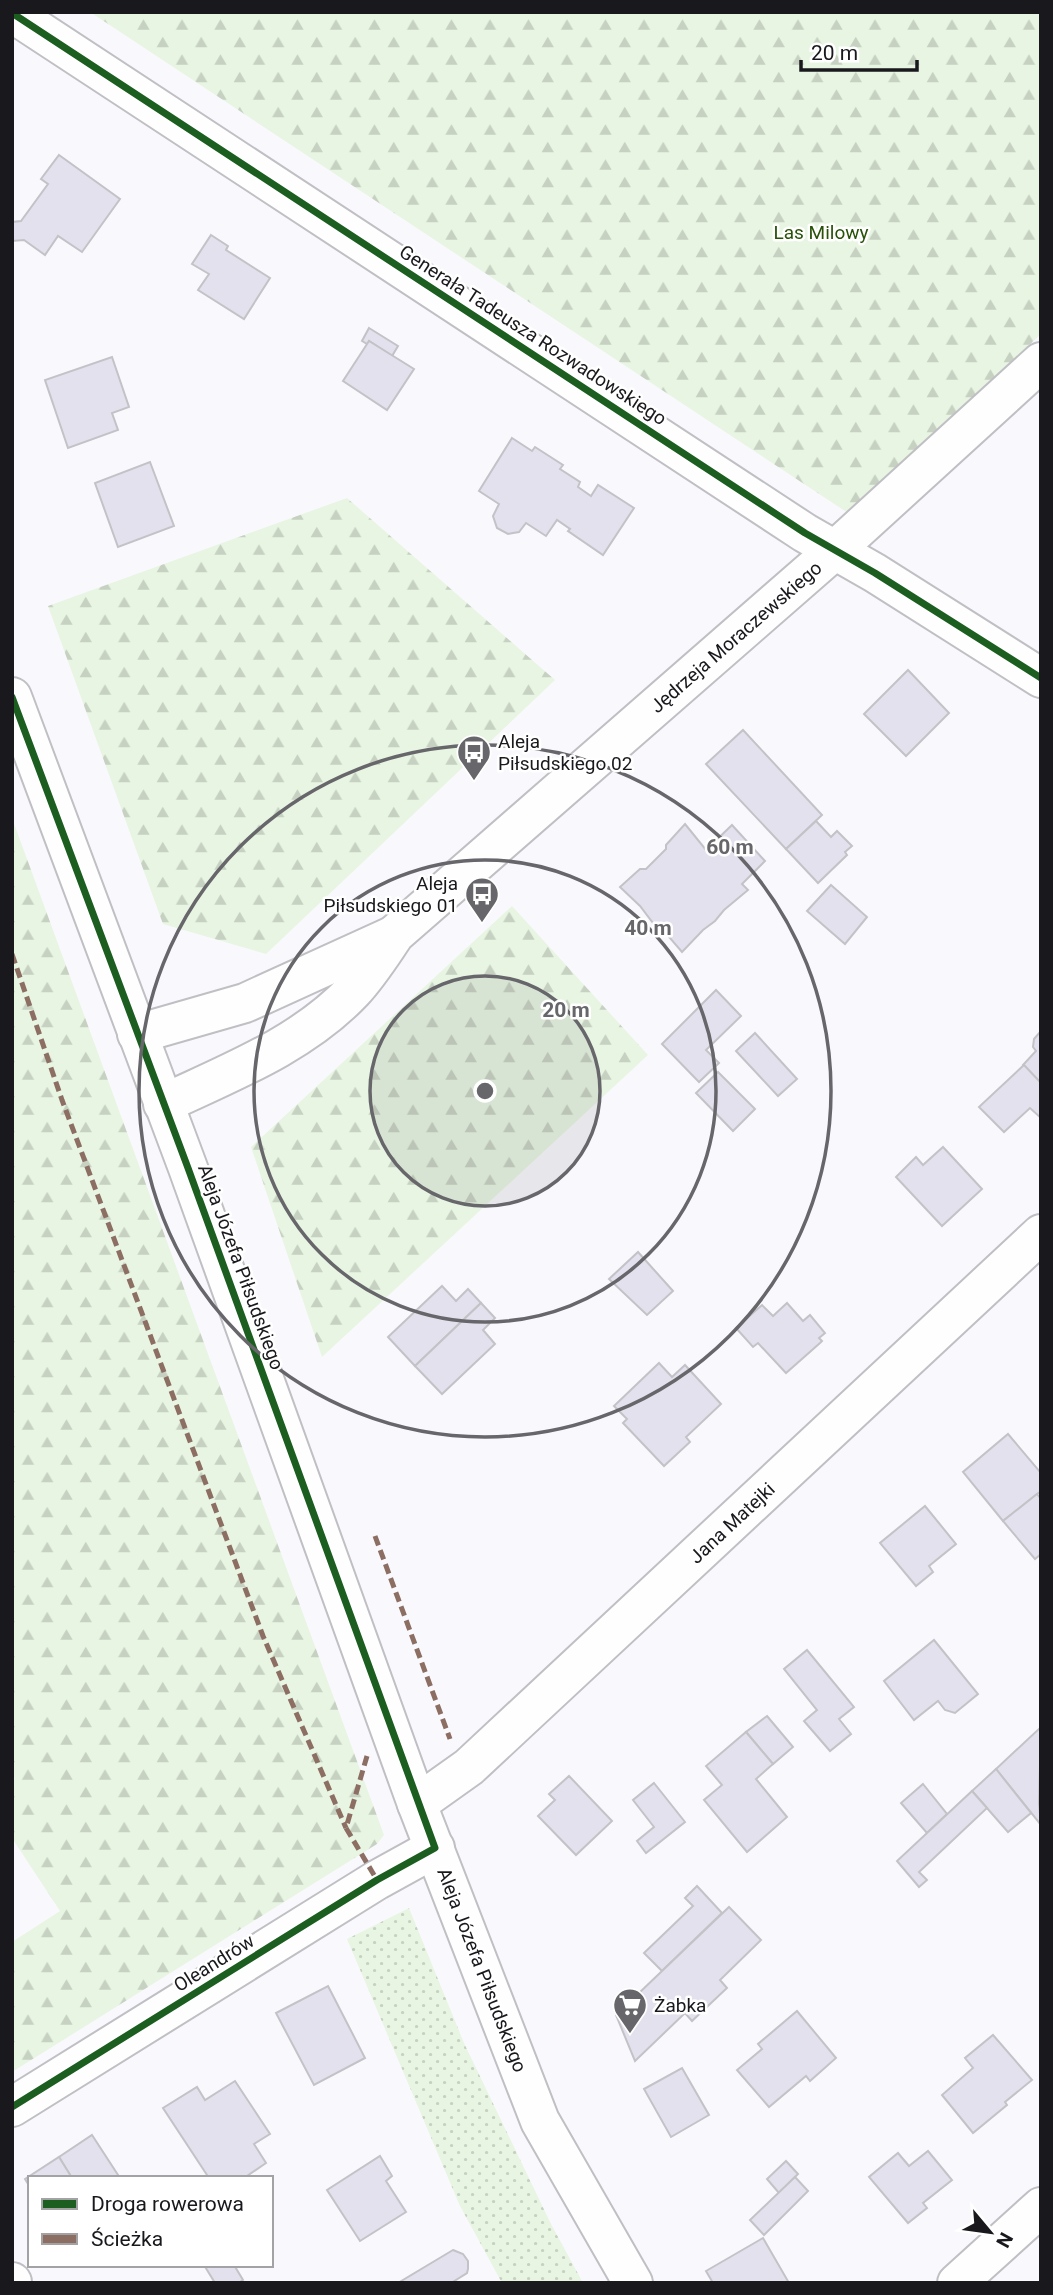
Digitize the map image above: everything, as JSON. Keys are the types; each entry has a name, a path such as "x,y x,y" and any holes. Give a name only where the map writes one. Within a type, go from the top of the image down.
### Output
{"street":[{"name":"Generała Tadeusza Rozwadowskiego","path":"12,13 793,525 1041,678"},
{"name":"Jędrzeja Moraczewskiego","path":"163,1104 224,1076 308,1031 354,990 395,934 835,550 1041,362"},
{"name":"Aleja Józefa Piłsudskiego","path":"12,698 163,1104 417,1804 422,1855 540,2121 634,2283"},
{"name":"Jędrzeja Moraczewskiego","path":"137,1034 245,1003 395,934"},
{"name":"Jana Matejki","path":"417,1804 476,1761 1041,1234"},
{"name":"Oleandrów","path":"12,2107 422,1855"},
{"path":"957,2283 1041,2207"}],"green space":[{"name":"Las Milowy","path":"90,12 1041,12 1041,334 848,513"},
{"path":"347,498 555,680 266,954 163,924 48,606"},
{"path":"12,818 384,1835 377,1844 12,2072 12,1942 60,1911 12,1838 12,1780 15,1779 12,1773"},
{"path":"512,906 648,1055 322,1357 251,1147"},
{"path":"409,1908 464,2043 551,2224 583,2283 502,2283 460,2206 347,1939"}],"building":[{"path":"59,155 120,199 82,252 58,236 45,255 24,240 12,241 12,222 21,221 48,184 41,179"},
{"path":"211,235 228,246 226,250 270,278 244,319 198,290 209,274 192,264"},
{"path":"369,328 398,346 392,356 369,341 367,344 362,341"},
{"path":"369,341 414,369 387,410 343,381"},
{"path":"112,357 129,407 112,413 118,430 68,448 45,380"},
{"path":"512,438 532,451 535,447 563,465 560,469 580,482 578,487 591,496 598,485 634,508 603,555 557,520 546,536 526,523 519,532 508,534 497,528 493,516 499,504 479,491"},
{"path":"150,462 174,526 118,547 95,483"},
{"path":"908,670 949,713 906,756 864,714"},
{"path":"743,730 822,815 786,849 706,764"},
{"path":"816,821 831,837 837,831 852,846 845,852 847,855 818,883 786,849"},
{"path":"685,824 706,850 732,825 765,861 742,884 748,890 682,952 620,887 640,869 646,869"},
{"path":"831,885 867,917 845,944 807,911"},
{"path":"716,990 741,1016 706,1050 719,1063 699,1082 662,1044"},
{"path":"1040,1032 1041,1083 1023,1065 1036,1051 1033,1047 1034,1039"},
{"path":"755,1033 797,1079 778,1096 736,1051"},
{"path":"1024,1065 1041,1083 1041,1118 1030,1108 1004,1132 979,1107"},
{"path":"718,1072 755,1109 733,1131 696,1093"},
{"path":"943,1147 982,1189 942,1226 896,1177 916,1157 923,1165"},
{"path":"638,1252 673,1291 647,1315 609,1279"},
{"path":"442,1286 456,1301 468,1289 481,1303 415,1366 388,1337"},
{"path":"481,1303 495,1318 483,1330 495,1344 442,1394 415,1366"},
{"path":"787,1303 803,1321 810,1315 825,1333 819,1338 822,1341 786,1373 758,1343 753,1347 736,1328 762,1305 773,1316"},
{"path":"659,1363 672,1377 685,1365 721,1404 686,1437 690,1442 664,1466 623,1423 627,1419 614,1406"},
{"path":"1008,1434 1041,1473 1041,1491 1003,1521 963,1472"},
{"path":"1037,1494 1041,1499 1041,1554 1035,1559 1003,1521"},
{"path":"925,1506 956,1544 929,1566 933,1572 916,1586 880,1543"},
{"path":"934,1640 978,1694 955,1713 945,1710 938,1701 914,1720 884,1681"},
{"path":"807,1650 854,1707 839,1719 851,1734 830,1751 804,1721 817,1710 784,1669"},
{"path":"767,1716 793,1747 773,1764 746,1732"},
{"path":"1041,1727 1039,1803 1041,1825 996,1769"},
{"path":"746,1732 773,1764 756,1779 787,1817 747,1852 704,1800 722,1785 706,1766"},
{"path":"996,1769 1031,1813 1008,1832 972,1791"},
{"path":"569,1776 612,1821 576,1855 538,1816 555,1800 549,1794"},
{"path":"654,1783 685,1822 646,1853 637,1841 654,1827 633,1800"},
{"path":"923,1784 947,1814 927,1833 901,1803"},
{"path":"972,1791 987,1808 919,1872 927,1880 919,1887 897,1861"},
{"path":"697,1886 722,1913 662,1971 644,1953 693,1906 685,1898"},
{"name":"Żabka","path":"729,1907 761,1940 720,1980 727,1988 692,2021 685,2013 635,2061 616,2015"},
{"path":"328,1986 365,2058 314,2085 276,2013"},
{"path":"797,2011 836,2058 810,2081 806,2076 769,2107 737,2070 762,2049 758,2044"},
{"path":"993,2035 1032,2080 973,2133 942,2095 973,2068 965,2058"},
{"path":"682,2068 709,2115 671,2137 644,2089"},
{"path":"235,2081 270,2134 254,2144 266,2163 247,2176 208,2176 163,2108 197,2087 205,2100"},
{"path":"92,2135 119,2176 71,2176 59,2157"},
{"path":"928,2151 952,2180 923,2203 927,2208 908,2223 869,2177 898,2153 909,2166"},
{"path":"380,2156 392,2176 386,2181 406,2212 360,2241 327,2190"},
{"path":"59,2157 71,2176 30,2176"},
{"path":"786,2161 798,2174 779,2193 767,2179"},
{"path":"795,2177 808,2191 764,2235 750,2220"},
{"path":"763,2238 789,2283 713,2283 706,2271"},
{"path":"453,2250 463,2254 468,2261 468,2269 467,2273 451,2283 398,2283"},
{"path":"205,2267 235,2267 243,2280 238,2283 215,2283"}],"marked path":[{"path":"12,954 62,1100 263,1636 346,1828"},
{"path":"375,1536 450,1739"},
{"path":"367,1756 346,1828 377,1880"}],"cycle path":[{"path":"12,13 805,533 875,573 1041,678"},
{"path":"12,697 188,1168 435,1848 377,1880 12,2107"}],"place":[{"name":"Aleja Piłsudskiego 02","path":"474,782"},
{"name":"Aleja Piłsudskiego 01","path":"482,924"},
{"name":"Żabka","path":"630,2035"}]}
